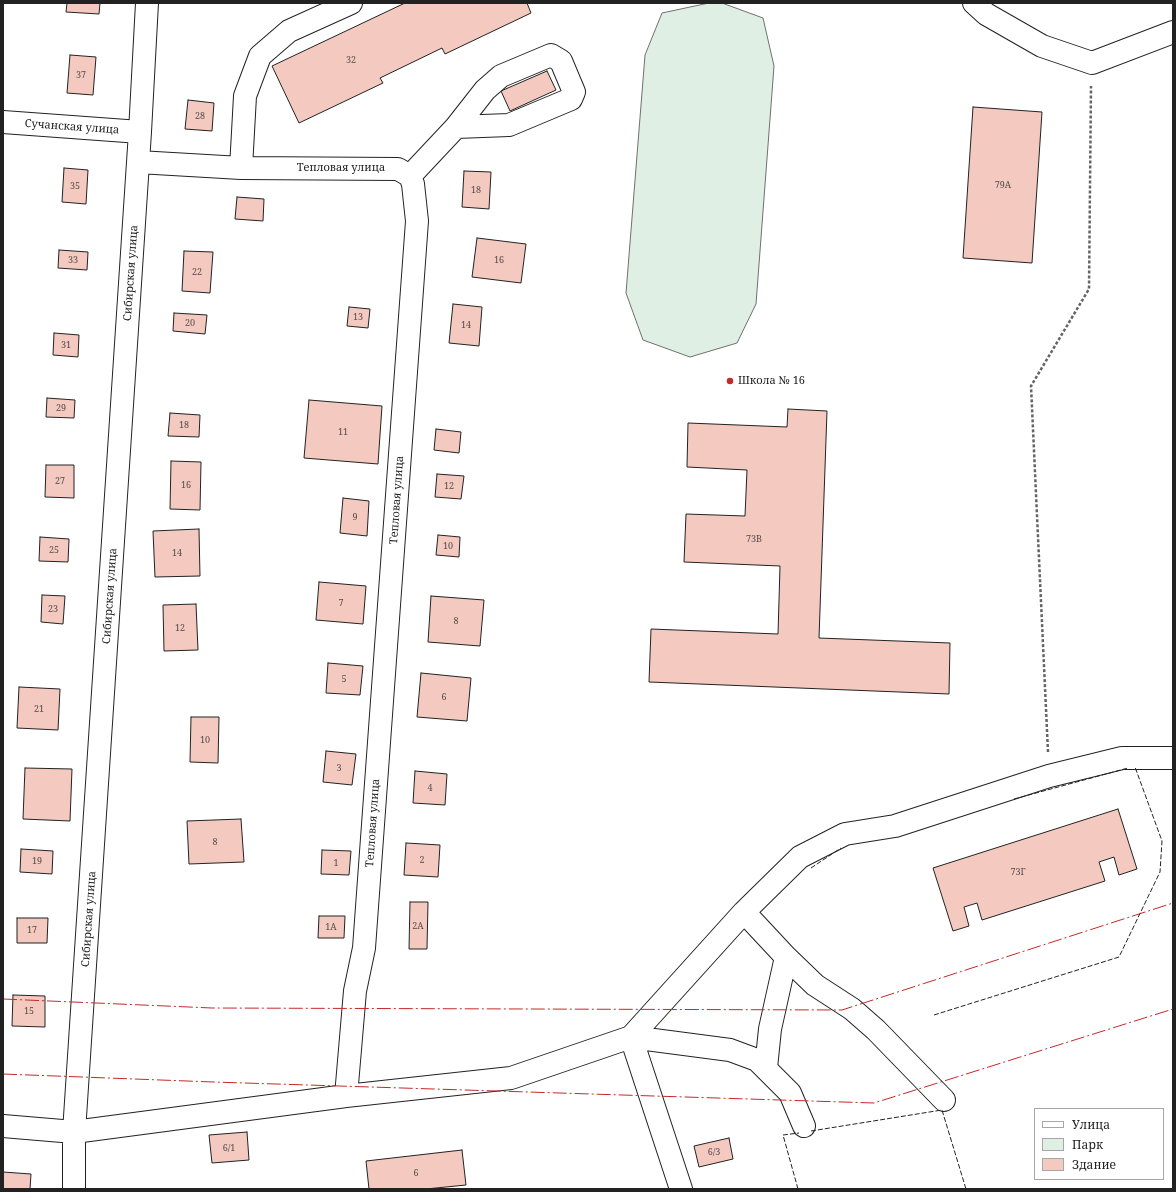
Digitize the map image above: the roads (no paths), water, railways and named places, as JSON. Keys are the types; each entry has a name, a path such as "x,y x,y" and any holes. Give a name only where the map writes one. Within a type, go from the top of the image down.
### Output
{"street":[{"name":"Сибирская улица","path":"74,1189 74,1132 140,132 147,3"},
{"path":"241,168 245,96 260,56 289,31 350,3"},
{"path":"974,3 986,14 1042,46 1092,63 1173,32"},
{"path":"410,176 456,127 485,90 501,76 551,55 560,61 574,92 571,99 509,125 456,127"},
{"name":"Сучанская улица","path":"3,122 140,132"},
{"name":"Тепловая улица","path":"138,162 241,168 398,169 410,176 413,184 418,221 364,948 355,991 346,1096"},
{"path":"631,1037 744,912 800,857 845,834 895,826 1049,776 1122,758 1173,758"},
{"path":"744,912 786,957 815,985 852,1009 876,1030 944,1100"},
{"path":"766,1068 770,1029 786,957"},
{"path":"3,1126 74,1132 346,1096 511,1078 631,1037 730,1050 757,1060 790,1093 804,1126"},
{"path":"631,1037 681,1189"}],"place":[{"name":"Школа № 16","path":"730,381"}]}
